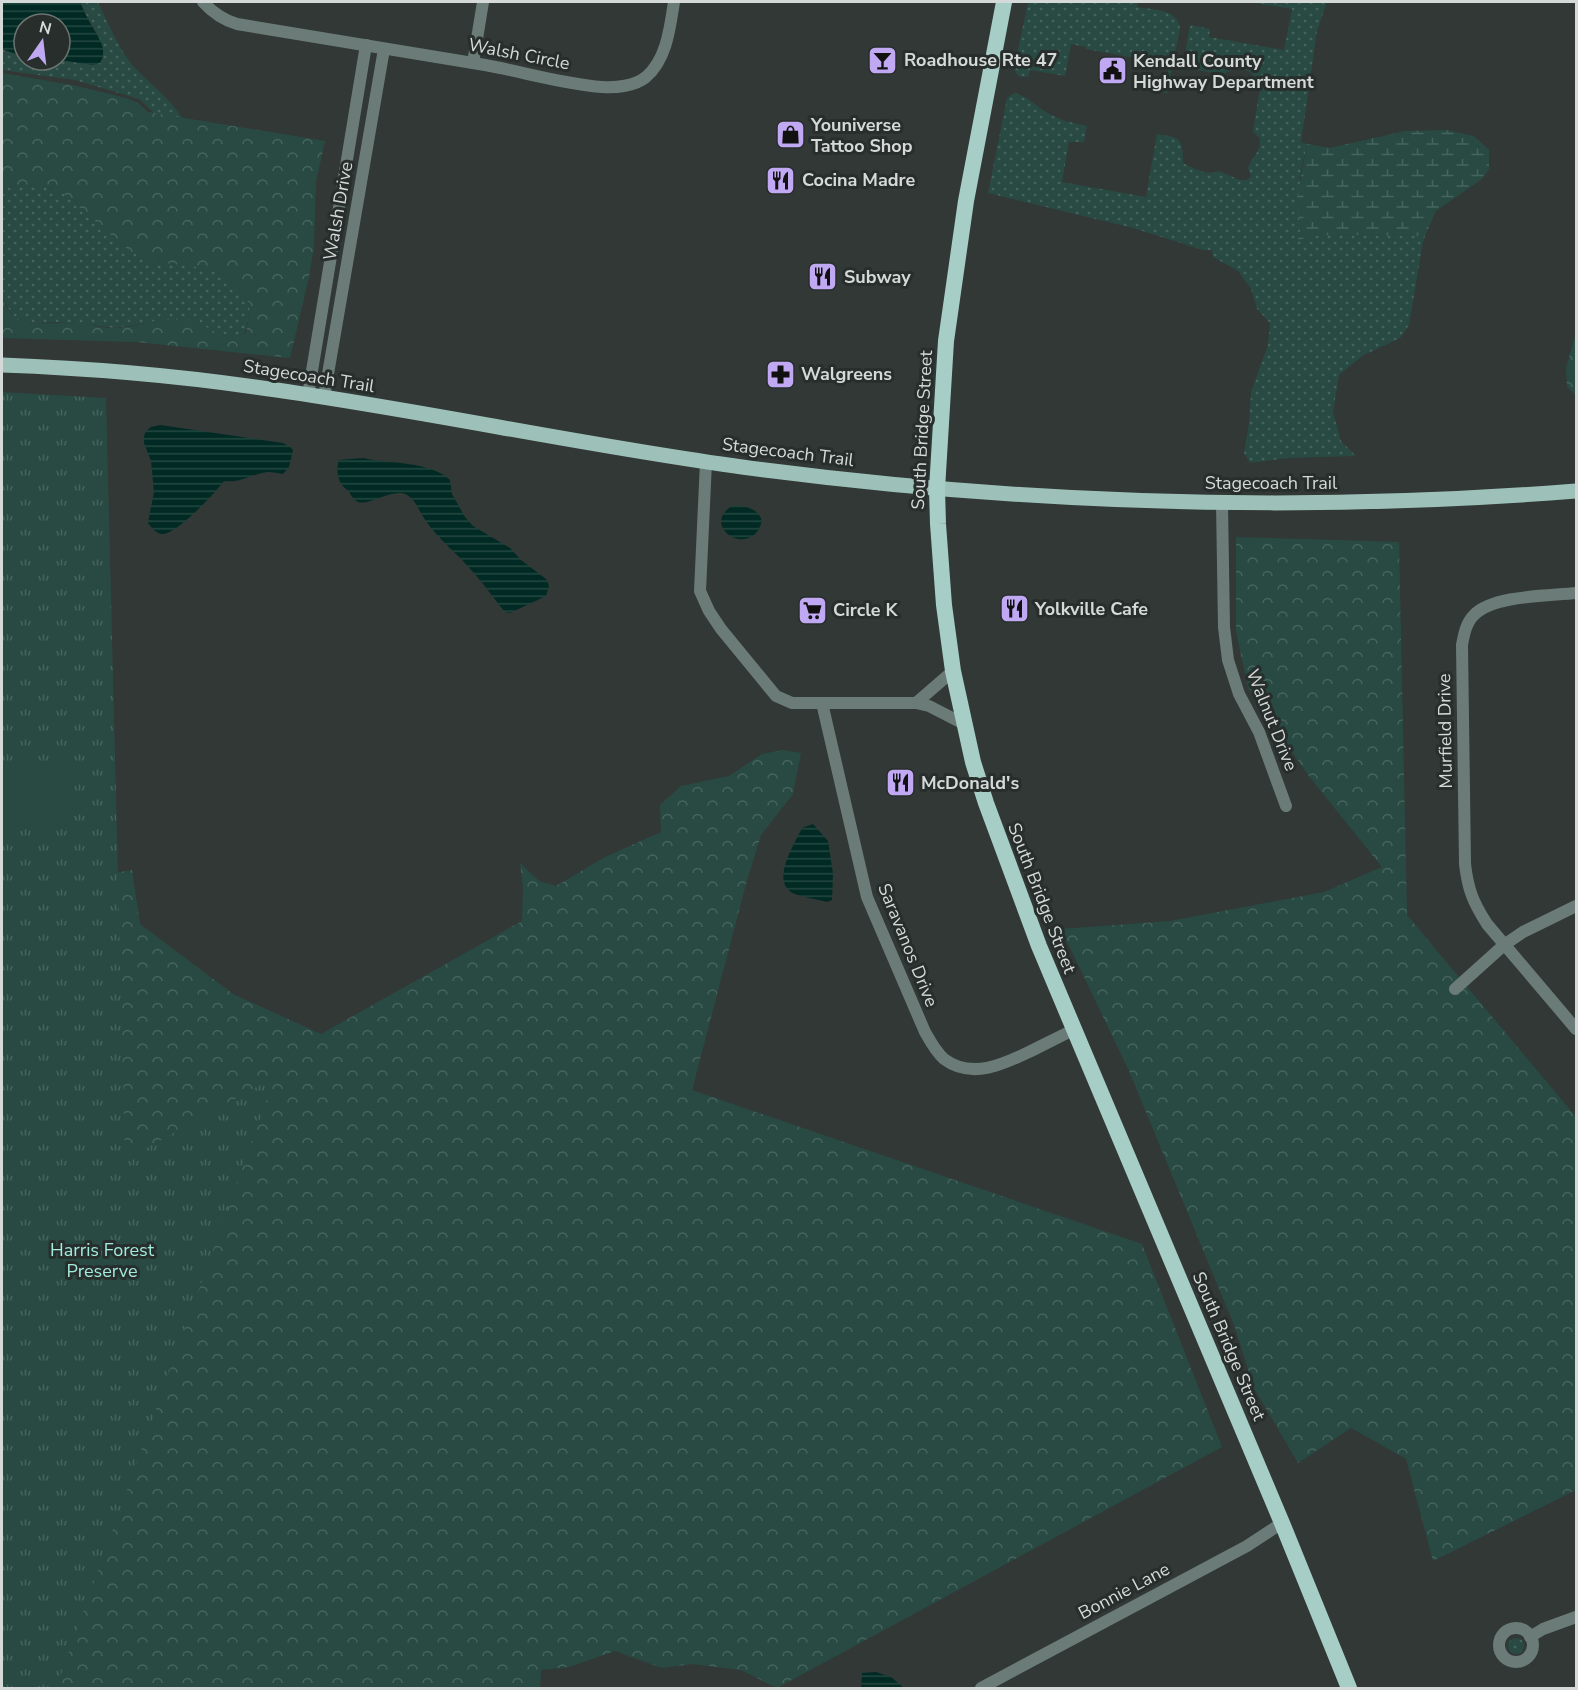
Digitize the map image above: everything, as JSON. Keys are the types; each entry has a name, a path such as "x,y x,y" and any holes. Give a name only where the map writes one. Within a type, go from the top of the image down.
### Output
{"highway":[{"name":"South Bridge Street","path":"1004,2 966,201 946,341 937,489 940,574 953,671 973,762 995,830 1039,946 1349,1689"}],"main road":[{"name":"Stagecoach Trail","path":"2,364 163,376 308,394 706,462 937,489 1108,500 1222,503 1366,503 1490,498 1576,491"}],"street":[{"path":"203,2 228,22 384,49"},
{"path":"473,63 483,2"},
{"name":"Walsh Circle","path":"384,49 604,87 649,83 668,38 674,2"},
{"name":"Walsh Drive","path":"308,394 366,45"},
{"name":"Walsh Drive","path":"324,397 384,49"},
{"path":"329,268 346,271"},
{"path":"706,462 700,591 709,611 721,628 776,696 792,703 916,703 935,709 964,724"},
{"name":"Walnut Drive","path":"1222,503 1224,627 1228,660 1239,694 1259,732 1286,806"},
{"name":"Murfield Drive","path":"1576,593 1504,600 1486,606 1469,622 1462,645 1467,884 1476,907 1487,924 1576,1029"},
{"path":"916,703 953,671"},
{"name":"Saravanos Drive","path":"822,703 867,897 925,1032 937,1052 945,1059 964,1068 985,1069 1001,1065 1073,1030"},
{"path":"1455,989 1504,945 1523,932 1576,906"},
{"name":"Bonnie Lane","path":"981,1689 1247,1546 1282,1524"},
{"path":"1530,1637 1543,1629 1576,1617"}],"green space":[{"path":"80,2 98,2 114,36 134,67 165,97 182,118 154,113 139,99 75,80 17,72 72,72 72,62 93,65 103,58 101,43"},
{"path":"1028,2 1138,2 1137,7 1169,13 1178,21 1180,28 1167,94 1164,93 1169,64 1086,49 1086,47 1071,44 1065,76 1030,70 1028,77 1018,76 1014,69"},
{"path":"1250,2 1327,2 1317,31 1301,142 1307,144 1300,176 1298,239 1322,235 1425,236 1409,325 1400,338 1362,356 1339,375 1333,412 1341,441 1356,456 1288,458 1250,463 1244,453 1251,392 1268,345 1270,323 1257,309 1251,289 1238,271 1213,257 1212,250 1203,250 1133,228 988,193 1007,98 1014,93 1027,98 1056,117 1087,126 1084,142 1069,142 1062,182 1146,197 1157,134 1179,140 1183,163 1201,171 1210,173 1219,171 1240,180 1247,180 1251,176 1248,168 1260,144 1260,138 1253,132 1260,88 1258,81 1245,70 1233,70 1222,76 1183,68 1191,25 1210,29 1209,37 1284,50 1292,9"},
{"path":"2,49 12,53 12,71 2,70"},
{"path":"2,73 77,86 126,98 138,103 148,112 325,141 316,182 314,246 309,277 290,358 136,342 2,338 2,298 15,317 30,322 79,323 111,328 175,318 192,321 227,335 246,333 250,312 249,303 240,290 226,278 210,268 153,262 140,257 122,245 62,192 42,186 17,185 2,189"},
{"path":"1446,130 1474,136 1489,150 1489,169 1482,179 1436,211 1425,236 1322,235 1298,240 1300,231 1297,198 1307,144 1330,148 1405,131"},
{"path":"17,185 42,186 63,192 122,245 140,257 153,262 210,268 226,278 240,290 249,303 250,312 245,333 235,336 213,332 195,322 159,321 114,328 80,323 27,322 13,316 2,298 2,189"},
{"path":"1576,333 1576,395 1567,387 1566,368"},
{"name":"Harris Forest Preserve","path":"2,392 106,398 125,1160 275,1077 56,1688 2,1688"},
{"path":"1236,537 1399,542 1407,915 1576,1117 1576,1490 1433,1561 1406,1459 1351,1428 1298,1463 1254,1388 1234,1325 1129,1071 1061,929 1170,921 1324,892 1382,867 1308,775 1248,688 1236,631"},
{"path":"782,750 801,753 793,794 761,835 692,1090 1142,1244 1222,1447 777,1688 741,1670 692,1664 662,1668 615,1651 569,1667 541,1670 540,1688 2,1688 2,1215 96,876 132,870 140,924 233,994 321,1034 522,921 523,888 520,863 539,881 556,886 605,857 661,832 660,805 681,786 729,776 762,754"},
{"path":"53,763 65,769 73,782 75,798 70,812 53,822 2,822 2,764"},
{"path":"1516,1638 1524,1646 1516,1654 1508,1646"}],"shaded area":[{"path":"2,2 80,2 99,37 103,52 100,63 93,65 72,62 72,12 12,12 12,53 2,49"},
{"path":"160,425 283,443 293,450 289,467 283,474 268,472 236,481 224,481 187,520 170,532 161,534 148,523 154,492 151,461 144,443 146,431"},
{"path":"363,458 421,466 432,469 450,480 452,494 465,517 473,526 510,548 521,560 546,579 549,586 546,596 510,613 505,612 467,565 431,528 410,497 396,493 363,503 356,501 341,483 338,476 338,464 339,460"},
{"path":"732,506 750,508 757,513 762,521 756,533 748,538 739,539 730,536 724,530 721,522 723,514"},
{"path":"813,824 828,841 833,874 832,900 827,902 795,894 788,889 784,881 786,863 802,828"},
{"path":"876,1672 891,1677 904,1688 861,1688 862,1673"}],"place":[{"name":"Roadhouse Rte 47","path":"883,60"},
{"name":"Kendall County Highway Department","path":"1112,71"},
{"name":"Youniverse Tattoo Shop","path":"790,135"},
{"name":"Cocina Madre","path":"781,180"},
{"name":"Subway","path":"823,277"},
{"name":"Walgreens","path":"780,374"},
{"name":"Yolkville Cafe","path":"1014,609"},
{"name":"Circle K","path":"812,610"},
{"name":"McDonald's","path":"900,783"}]}
